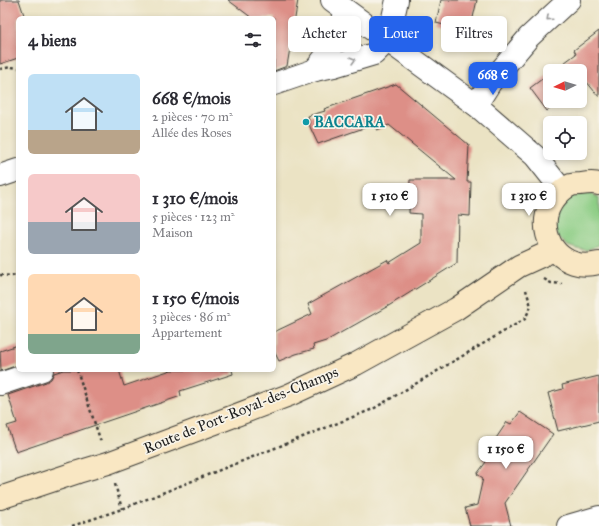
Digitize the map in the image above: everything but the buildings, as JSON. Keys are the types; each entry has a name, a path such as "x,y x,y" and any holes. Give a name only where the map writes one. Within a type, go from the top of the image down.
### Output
{"main road":[{"path":"599,184 595,182 572,184 562,190 553,200 547,212 545,225 548,238 554,250 564,258 576,264 599,264"},
{"name":"Route de Port-Royal-des-Champs","path":"0,498 108,463 226,420 289,395 356,364 456,309 519,266 554,250"}],"street":[{"path":"393,16 397,0"},
{"path":"476,105 490,83 529,37 570,0"},
{"path":"315,70 336,41 339,6 369,27"},
{"path":"276,83 315,70 374,54 376,52"},
{"path":"404,52 476,105 536,156 562,190"},
{"path":"0,176 16,171"},
{"path":"0,384 36,372"},
{"path":"568,526 599,518"}],"path":[{"path":"0,69 16,68"},
{"path":"72,526 122,509 373,410 525,319 531,306 519,266"},
{"path":"0,275 12,276 16,275"}],"green space":[{"path":"588,193 599,198 599,244 587,250 577,249 568,246 560,239 555,231 556,211 569,196"}],"place":[{"name":"BACCARA","path":"306,122"}]}
